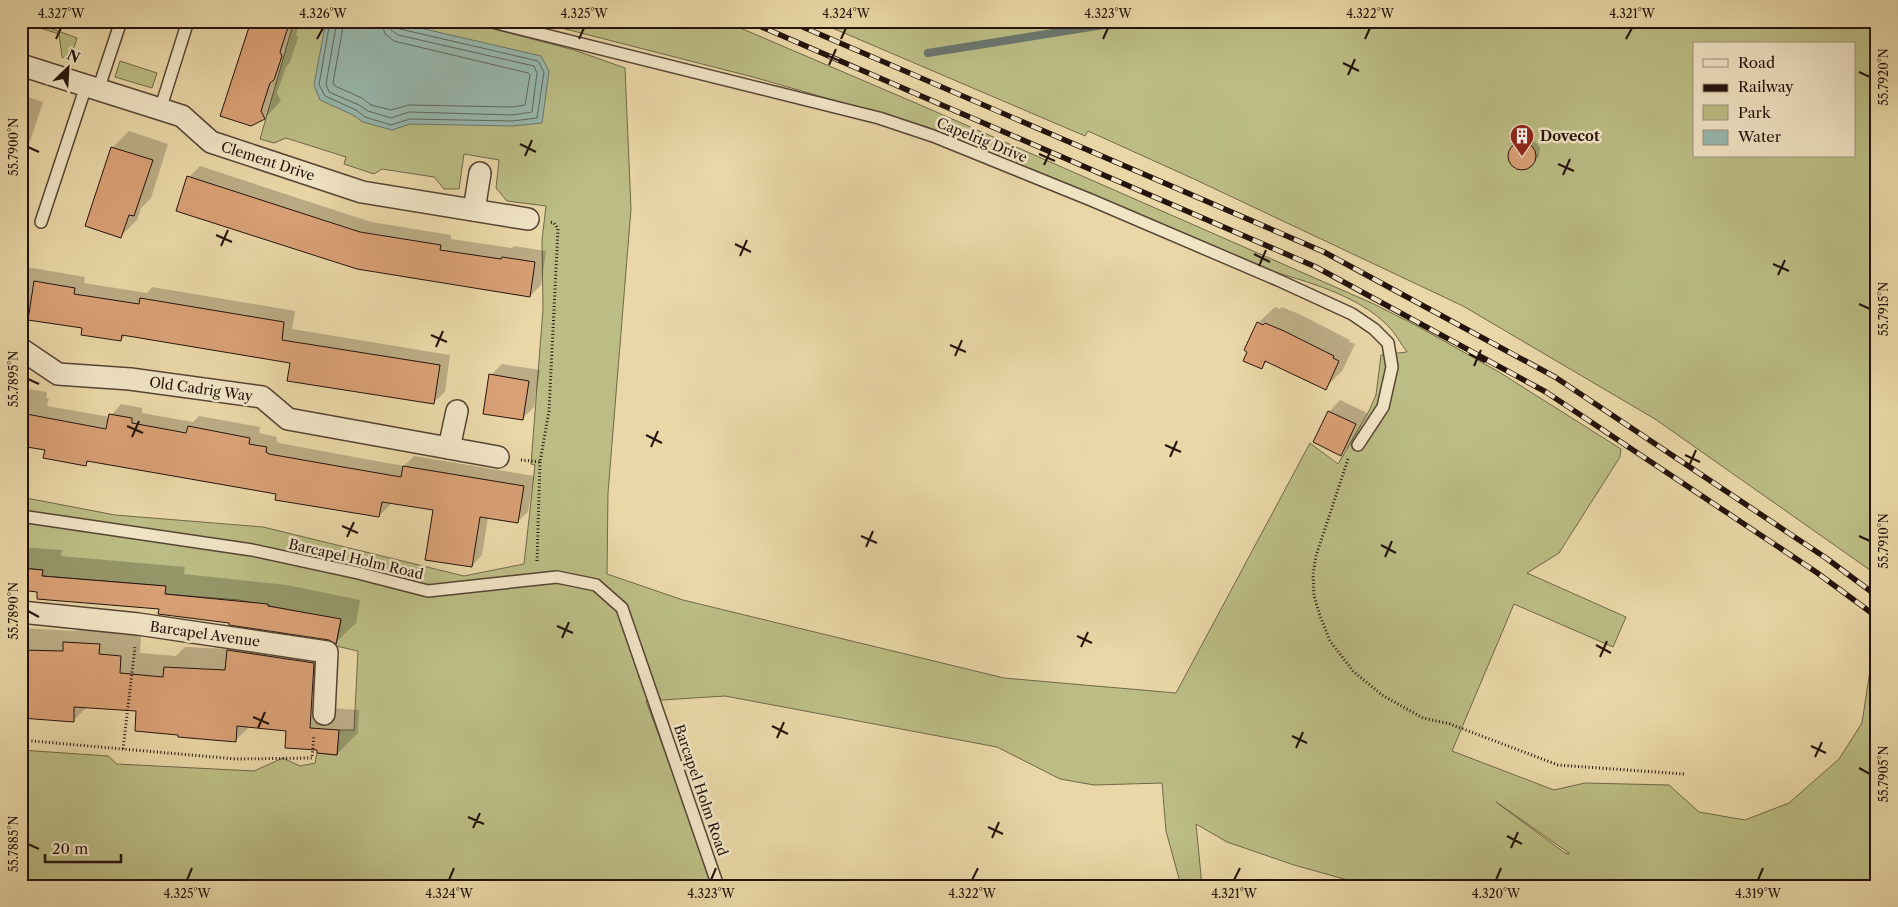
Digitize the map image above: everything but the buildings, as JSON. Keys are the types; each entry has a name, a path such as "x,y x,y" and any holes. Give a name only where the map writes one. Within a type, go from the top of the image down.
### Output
{"street":[{"name":"Clement Drive","path":"21,65 182,116 211,142 362,192 528,219"},
{"path":"474,210 480,173"},
{"name":"Old Cadrig Way","path":"21,350 58,374 130,379 262,397 288,419 498,457"},
{"path":"449,448 457,411"},
{"name":"Barcapel Avenue","path":"21,612 138,624 327,652 324,714"}],"lane":[{"path":"41,222 92,88 121,21"},
{"path":"160,110 188,21"},
{"name":"Capelrig Drive","path":"489,21 879,118 933,136 1154,227 1352,314 1374,329 1388,343 1392,367 1383,407 1358,445"},
{"name":"Barcapel Holm Road","path":"21,516 252,550 358,573 428,591 557,577 596,584 622,608 718,886"}],"path":[{"path":"537,579 540,462 549,412 558,229"},
{"path":"1358,445 1347,460 1316,556 1313,574 1314,596 1330,641 1353,671 1382,695 1423,718 1450,724 1558,765 1684,774"},
{"path":"498,457 540,462"},
{"path":"123,749 138,624"},
{"path":"21,740 236,759 312,758 316,714 324,714"}],"green space":[{"path":"294,21 463,21 574,50 625,68 631,209 608,493 607,574 683,600 1004,678 1176,693 1310,443 1338,464 1369,411 1376,395 1381,355 1407,352 1396,336 1377,316 1363,306 1331,290 1264,269 927,127 753,77 534,21 724,21 1374,304 1499,372 1621,449 1620,457 1559,553 1527,573 1626,617 1613,647 1514,604 1452,751 1554,790 1585,783 1669,785 1699,812 1745,820 1789,803 1839,759 1862,723 1874,644 1877,646 1877,886 1369,886 1294,865 1227,842 1196,824 1202,886 1181,886 1166,831 1162,783 1094,785 1060,779 997,747 725,696 646,701 715,886 21,886 21,750 108,756 117,764 254,771 283,758 300,766 315,763 317,753 337,755 339,730 354,730 358,651 336,646 341,620 239,600 165,594 165,586 42,576 42,570 21,568 21,497 115,515 263,527 464,576 524,564 535,465 531,464 543,309 542,240 546,206 507,201 496,188 499,160 464,154 459,189 444,189 434,177 382,169 374,174 344,164 346,157 286,138 274,143 260,139","holes":["1496,802 1569,853 1565,853"]},
{"path":"816,21 1877,21 1877,575 1655,419 1463,306 1088,131 1085,136"},
{"path":"39,24 77,38 70,60 62,57 59,34 37,27"},
{"path":"120,61 157,73 152,88 115,77"}],"water":[{"path":"326,21 390,21 541,56 549,71 542,123 513,126 410,124 392,130 363,122 353,115 320,100 314,85"}],"waterway":[{"path":"928,53 1128,21"}],"railway":[{"path":"748,21 1316,267 1546,392 1816,572 1877,617"},
{"path":"789,21 1324,252 1555,377 1826,558 1877,596"}],"place":[{"name":"Dovecot","path":"1522,157"}]}
